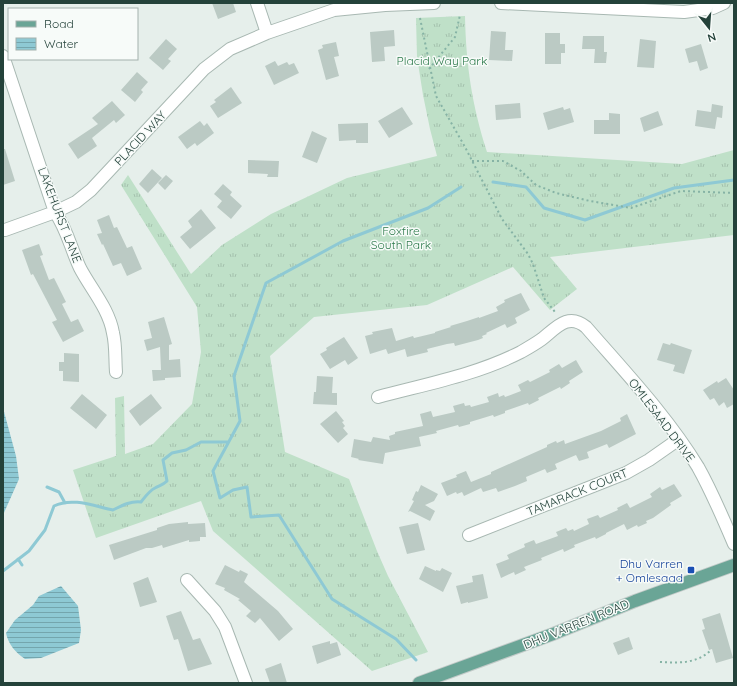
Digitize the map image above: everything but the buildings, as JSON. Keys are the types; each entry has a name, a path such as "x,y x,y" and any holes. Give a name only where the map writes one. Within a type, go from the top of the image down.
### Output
{"main road":[{"name":"DHU VARREN ROAD","path":"419,683 734,565"}],"street":[{"path":"257,3 267,33"},
{"name":"PLACID WAY","path":"5,230 56,212 76,202 91,190 204,69 230,49 267,33 334,10 385,5 434,3"},
{"path":"500,3 620,6 684,12 713,8 724,3"},
{"name":"LAKEHURST LANE","path":"3,56 56,212 62,221 68,241 80,268 108,317 113,333 116,372"},
{"name":"OMLESAAD DRIVE","path":"378,397 486,368 521,352 567,322 578,322 586,327 653,405 679,439 705,481 734,544"},
{"name":"TAMARACK COURT","path":"469,535 626,473 649,460 679,439"},
{"path":"187,580 215,611 225,627 246,683"}],"path":[{"path":"429,69 455,37 460,15"},
{"path":"420,18 429,69 436,96 458,134 502,219 522,245 530,259 544,298 555,312"},
{"path":"472,161 503,161 521,171 536,185 556,193 631,208 681,191 734,193"},
{"path":"660,662 686,662 704,656 711,650"}],"green space":[{"name":"Foxfire South Park","path":"465,16 468,68 477,118 487,152 682,164 734,150 734,235 550,257 577,289 550,310 513,267 427,305 314,317 270,356 285,452 349,479 388,576 428,652 372,671 213,531 201,501 96,538 73,470 116,456 115,398 124,396 125,454 153,444 192,404 201,352 197,307 121,185 128,175 191,274 222,245 271,214 347,178 437,156 423,95 417,57 416,18"}],"water":[{"path":"3,408 16,456 19,479 3,515"},
{"path":"61,586 78,606 81,630 79,643 41,658 25,659 13,648 6,633 15,620 33,605 39,596"}],"waterway":[{"path":"493,182 526,187 544,208 585,220 674,188 734,180"},
{"path":"416,660 396,639 332,599 279,515 251,517 247,487 233,490 220,498 213,471 240,421 234,376 266,283 343,241 428,208 461,187"},
{"path":"3,571 29,551 45,530 54,506 61,503 76,502 113,510 123,505 141,502 147,494 167,481 163,460 172,453 186,450 201,442 228,442"},
{"path":"47,487 59,492 65,503"},
{"path":"18,559 22,565"}],"place":[{"name":"Dhu Varren + Omlesaad","path":"691,570"}],"park label":[{"name":"Placid Way Park","path":"442,60"}]}
